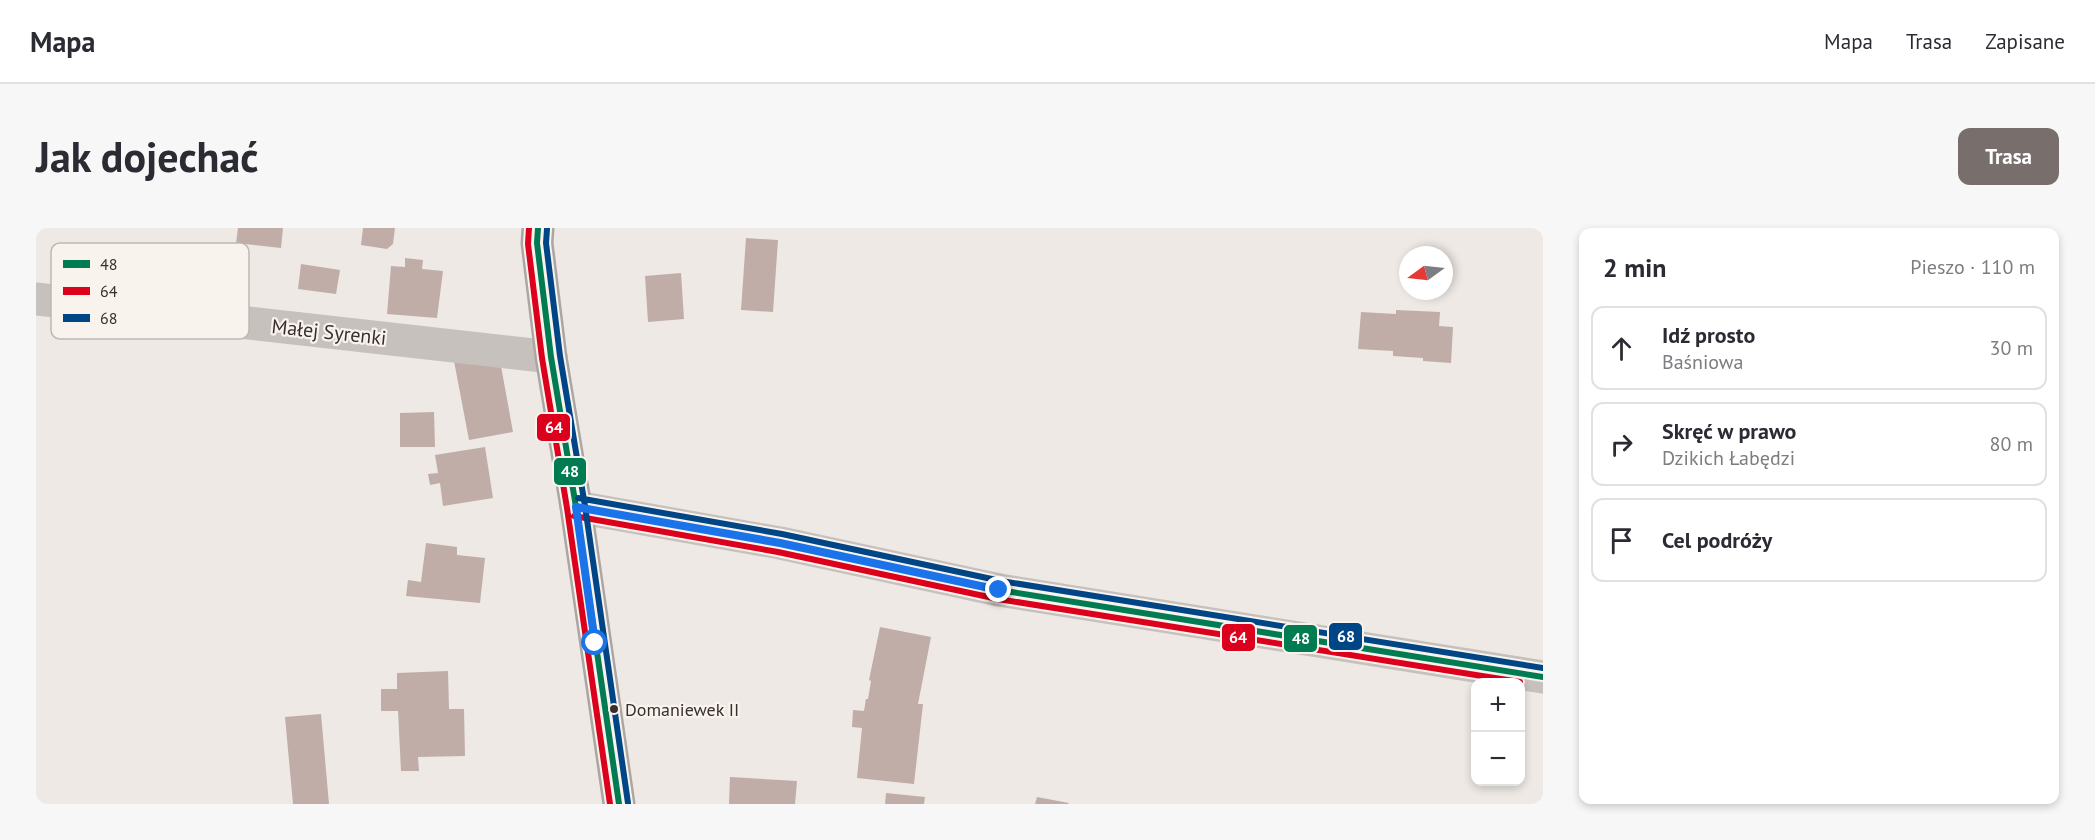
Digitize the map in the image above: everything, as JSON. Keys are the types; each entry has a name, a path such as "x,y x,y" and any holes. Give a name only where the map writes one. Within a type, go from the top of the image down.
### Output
{"main road":[{"path":"538,228 537,243 551,357 576,507 618,804"}],"street":[{"name":"Małej Syrenki","path":"36,299 51,301"},
{"name":"Małej Syrenki","path":"249,323 551,357"},
{"path":"576,507 780,543 999,590 1543,677"}],"building":[{"path":"238,228 283,228 281,248 236,243"},
{"path":"363,228 395,228 393,244 387,249 361,245"},
{"path":"746,238 778,240 773,312 741,310"},
{"path":"405,258 423,260 422,269 443,271 437,318 387,314 391,266 405,267"},
{"path":"301,264 340,270 336,294 298,289"},
{"path":"681,273 684,319 648,322 645,276"},
{"path":"1396,310 1440,312 1439,326 1453,327 1451,363 1393,356 1393,351 1358,349 1361,312 1396,314"},
{"path":"454,361 501,366 513,432 469,440"},
{"path":"434,412 435,447 400,447 400,413"},
{"path":"485,447 493,498 443,506 440,483 430,485 428,474 438,473 435,455"},
{"path":"426,543 457,547 457,555 485,558 480,603 406,596 408,580 421,582"},
{"path":"880,627 931,637 918,704 923,704 914,784 857,778 862,728 852,727 853,710 864,711 866,699 868,699 871,681 869,680"},
{"path":"448,671 449,709 464,709 465,756 418,757 419,771 401,771 398,711 381,711 381,689 397,689 397,673"},
{"path":"321,714 329,804 293,804 285,717"},
{"path":"730,777 797,781 795,804 729,804"},
{"path":"886,793 925,797 924,804 885,804"},
{"path":"1037,797 1069,803 1035,804"}],"transit line":[{"name":"64","path":"529,228 528,244 542,358 567,508 610,804"},
{"name":"48","path":"538,228 537,243 551,357 576,507 619,804"},
{"name":"68","path":"547,229 546,243 560,356 585,506 628,803"},
{"name":"68","path":"578,498 782,534 1001,581 1543,668"},
{"name":"48","path":"576,507 780,543 999,590 1543,677"},
{"name":"64","path":"574,516 778,552 998,599 1495,678"}],"place":[{"name":"Domaniewek II","path":"614,709"}],"route":[{"path":"595,643 576,507 780,543 999,590"}]}
